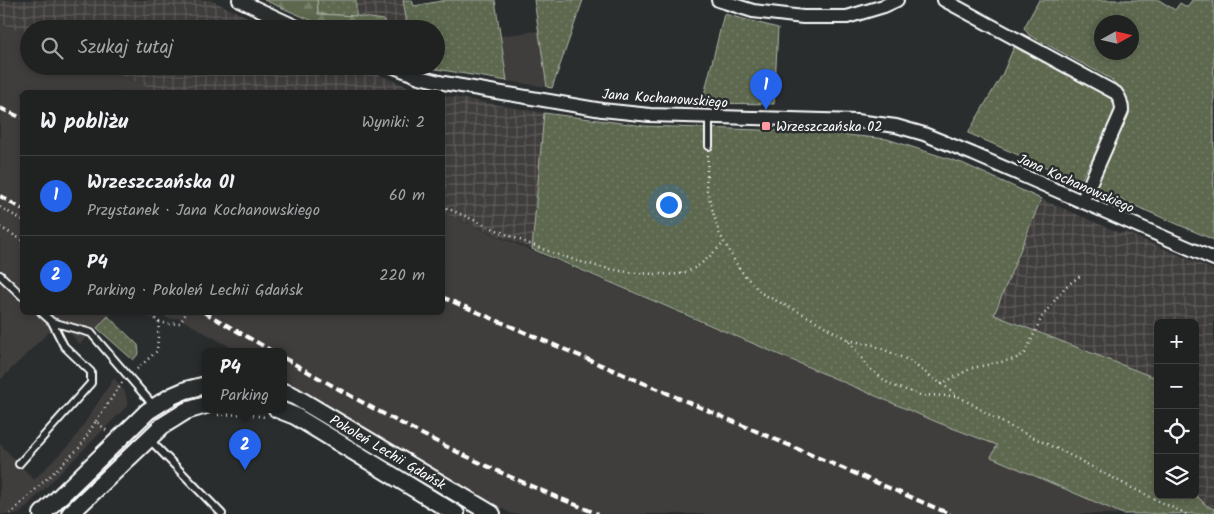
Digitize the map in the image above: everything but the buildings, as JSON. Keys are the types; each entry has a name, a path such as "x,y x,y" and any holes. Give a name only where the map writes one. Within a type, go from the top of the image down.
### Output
{"street":[{"path":"239,0 282,20"},
{"path":"718,0 753,10 803,17 847,17 897,0"},
{"path":"944,0 1116,93 1120,98 1122,111 1082,202"},
{"name":"Jana Kochanowskiego","path":"414,75 444,83 602,110 650,115 857,121 896,126 924,134 1214,259"},
{"path":"42,514 135,423 155,407 172,396 202,386"},
{"name":"Pokoleń Lechii Gdańsk","path":"287,393 492,514"},
{"path":"70,514 148,438 173,418 186,411 202,410"},
{"name":"Pokoleń Lechii Gdańsk","path":"272,413 295,416 456,514"},
{"path":"135,423 148,438"}],"lane":[{"path":"708,146 709,116"},
{"path":"0,275 20,294"},
{"path":"19,464 92,383 91,372 64,346 52,322 44,315"},
{"path":"52,322 91,333 155,407"},
{"path":"148,438 222,514"}],"path":[{"path":"708,146 706,187 719,233 740,270 761,293 809,317 848,340 874,345 908,360 958,396 1007,426 1186,514"},
{"path":"0,207 20,219"},
{"path":"445,207 542,248 602,268 628,272 678,274 698,267 724,243"},
{"path":"0,227 20,239"},
{"path":"941,384 972,368 1015,359 1025,353 1042,317 1065,287 1080,276"},
{"path":"159,322 168,324 180,323 186,315"},
{"path":"848,340 870,368 889,384 920,394 958,396"},
{"path":"236,413 272,413"},
{"path":"10,514 80,447 96,421 107,431"},
{"path":"80,447 85,453"},
{"path":"49,476 55,483"}],"shaded area":[{"path":"0,0 210,0 254,20 20,20 20,32 0,23"},
{"path":"356,0 403,0 406,20 384,20 356,16"},
{"path":"0,23 20,32 20,75 120,75 155,90 20,90 20,315 110,315 80,344 59,322 0,380"},
{"path":"538,31 547,87 507,81 500,36"},
{"path":"120,75 379,75 417,90 155,90"},
{"path":"445,96 544,113 532,249 445,214"},
{"path":"1041,199 1214,270 1214,509 1207,506 1199,498 1199,319 1154,319 1154,377 994,315"},
{"path":"445,214 939,423 997,445 992,457 1123,514 512,514 287,381 287,348 232,348 179,318 169,319 163,315 445,315"},
{"path":"114,378 125,392 128,405 19,514 0,514 0,444 34,480 73,441"}],"green space":[{"path":"264,0 317,0 318,14 384,20 310,20"},
{"path":"317,0 356,0 356,16 318,14"},
{"path":"403,0 412,0 414,6 447,0 495,0 507,81 445,70 445,20 406,20"},
{"path":"534,0 583,0 552,88 547,87"},
{"path":"1039,0 1159,0 1175,10 1180,3 1187,7 1192,0 1214,0 1214,240 1096,189 1096,184 1127,114 1119,88 1111,79 1029,35 1024,28"},
{"path":"724,14 778,28 774,104 702,103"},
{"path":"1014,47 1115,100 1116,114 1080,182 968,133 1002,75"},
{"path":"544,113 644,126 817,132 887,139 962,163 1041,199 994,315 1154,377 1154,499 1199,498 1207,506 1214,509 1214,514 1123,514 991,457 997,445 939,423 532,249"},
{"path":"108,316 138,345 139,353 133,360 97,328"}],"railway":[{"path":"0,108 20,117"},
{"path":"0,196 20,208"},
{"path":"445,298 950,514"},
{"path":"209,315 267,348"},
{"path":"287,360 445,446 516,480 598,514"}],"place":[{"name":"Wrzeszczańska 01","path":"766,110"},
{"name":"Wrzeszczańska 02","path":"766,126"},
{"name":"P4","path":"245,470"}]}
